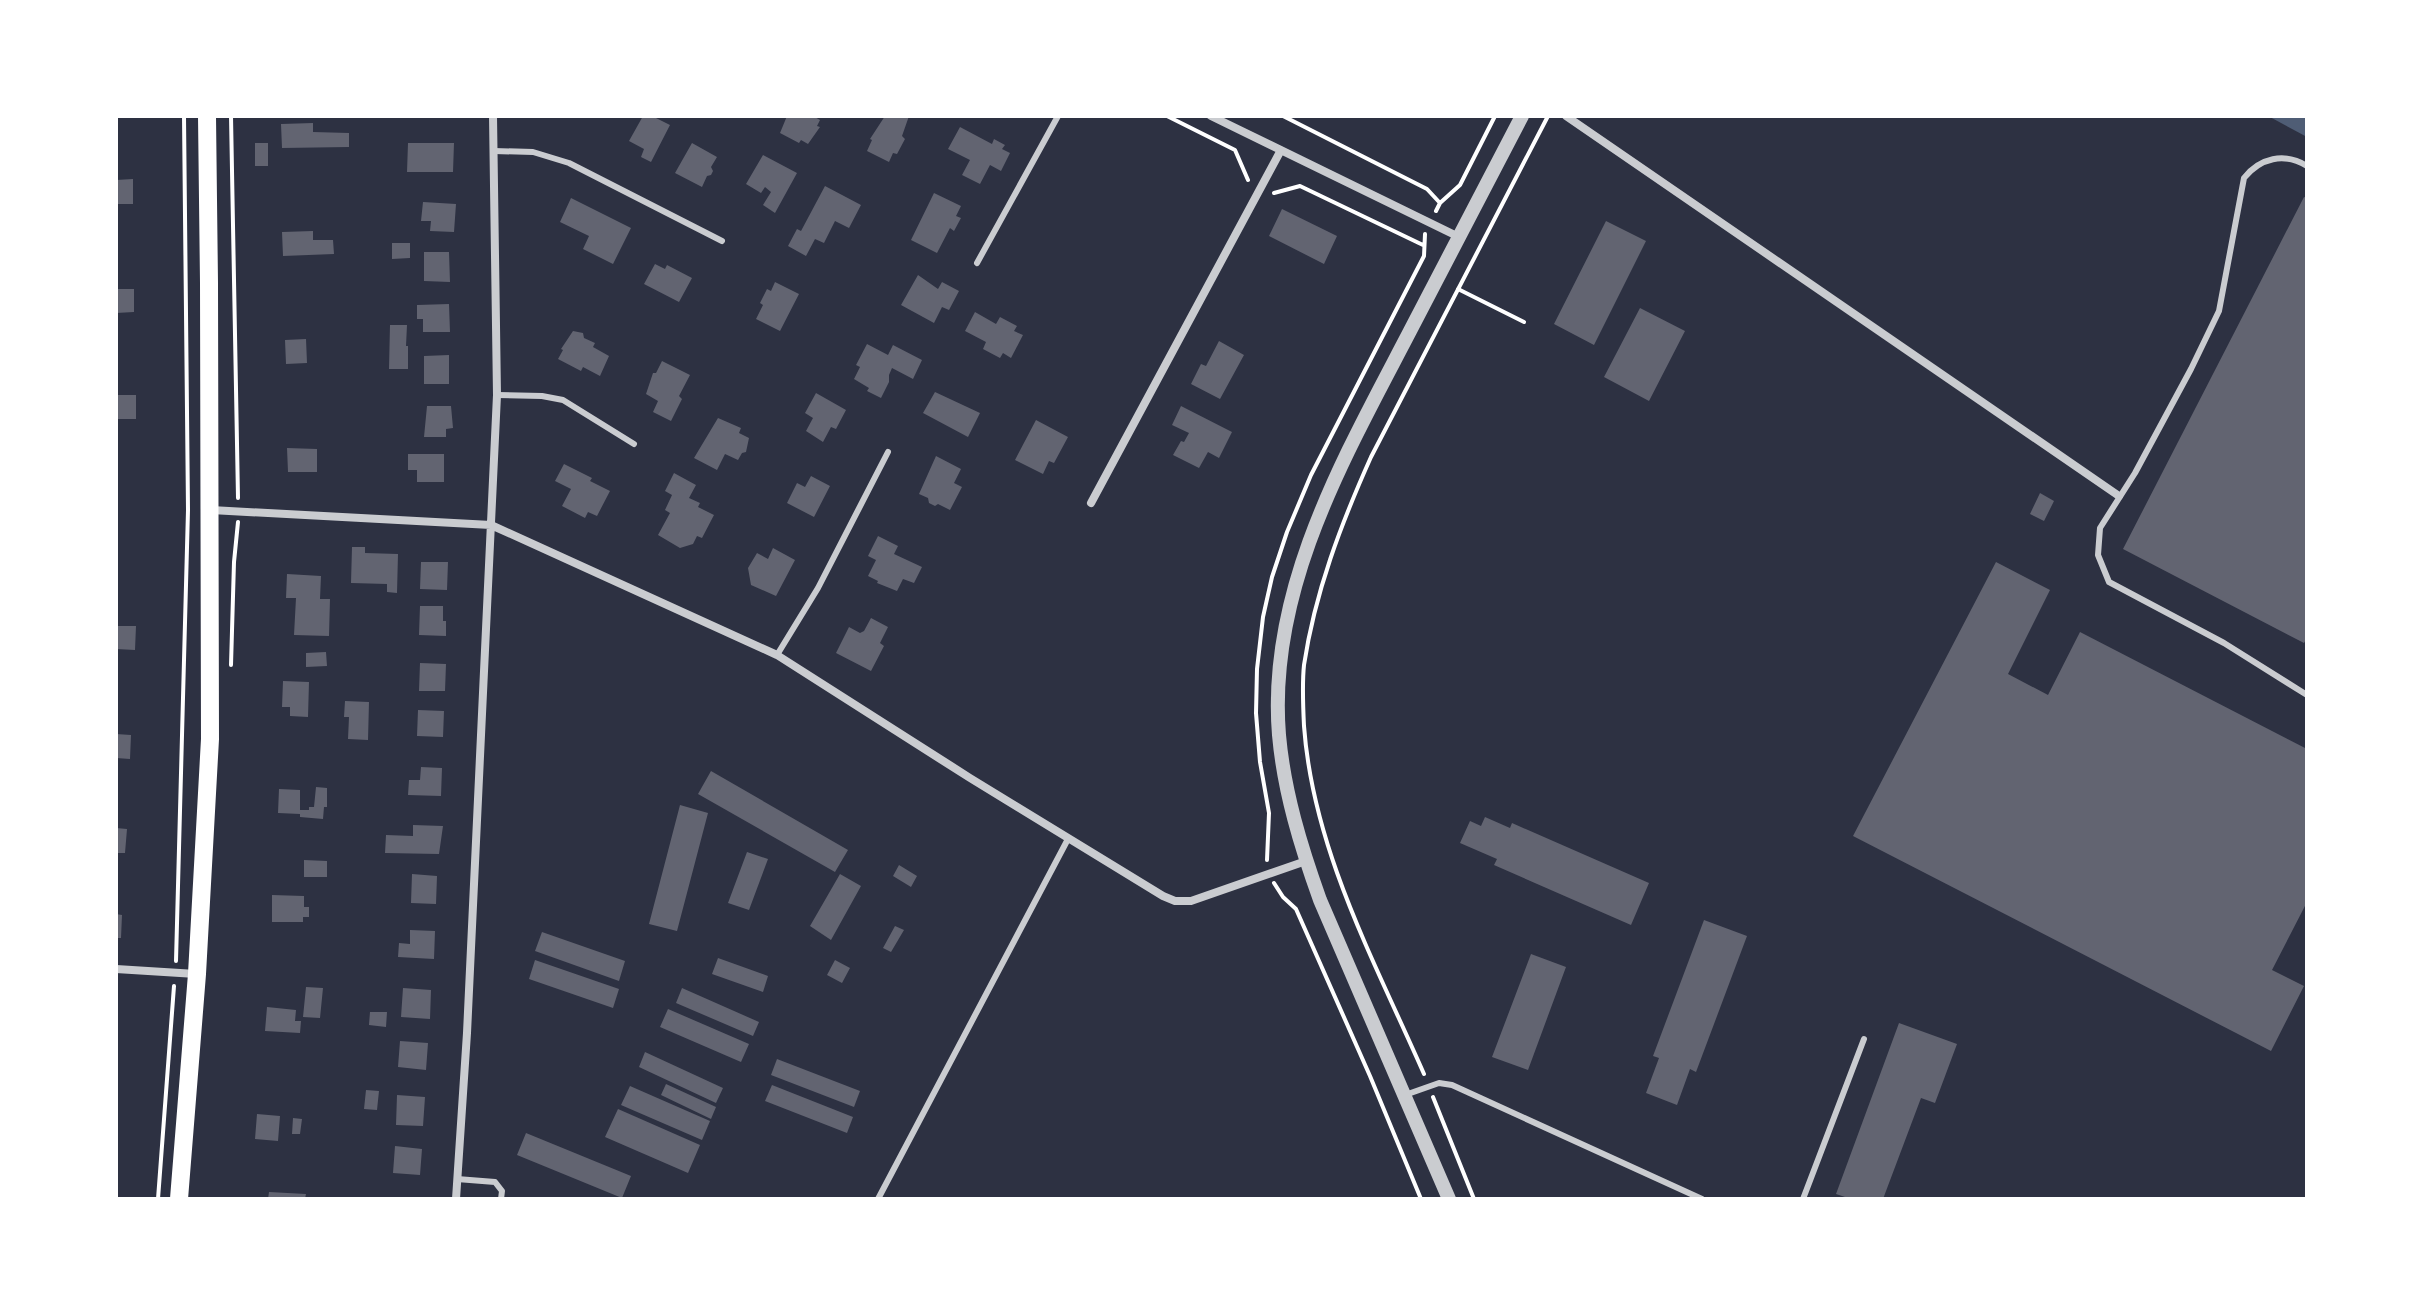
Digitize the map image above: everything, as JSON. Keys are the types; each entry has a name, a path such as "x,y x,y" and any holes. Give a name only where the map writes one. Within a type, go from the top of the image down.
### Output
{"main road":[{"path":"179,1199 197,974 210,739 207,116"}],"street":[{"path":"456,1199 468,1018 497,395 493,116"},
{"path":"1211,116 1459,237"},
{"path":"1449,1199 1306,861 1287,791 1279,734 1283,642 1293,591 1312,532 1334,480 1522,116"},
{"path":"1566,116 2119,496"},
{"path":"1091,503 1281,150"},
{"path":"210,510 491,525 777,655 1068,839 1175,901 1191,901 1306,861"},
{"path":"116,969 197,974"}],"lane":[{"path":"977,263 1058,116"},
{"path":"494,151 533,152 569,163 722,241"},
{"path":"2307,166 2283,157 2266,160 2252,168 2244,178 2219,311 2135,473 2100,528 2098,555 2109,582 2224,643 2307,695"},
{"path":"497,395 542,396 563,400 634,444"},
{"path":"777,655 818,588 888,452"},
{"path":"878,1199 1068,839"},
{"path":"1803,1199 1864,1039"},
{"path":"1405,1095 1439,1083 1452,1085 1702,1199"},
{"path":"457,1179 495,1182 502,1191 501,1199"}],"path":[{"path":"158,1199 175,973 188,510 184,116"},
{"path":"1167,116 1235,150 1247,180 1275,193 1300,186 1424,245"},
{"path":"1283,116 1427,189 1440,203"},
{"path":"1421,1199 1296,909 1275,887 1270,872 1266,857 1269,813 1256,713 1257,669 1263,617 1272,577 1311,475 1424,256 1424,237 1430,222 1440,203 1460,185 1495,116"},
{"path":"1474,1199 1327,846 1307,756 1303,712 1304,668 1320,587 1371,457 1548,116"},
{"path":"1458,289 1524,322"}],"water":[{"path":"2270,116 2307,116 2307,137 2270,117"}],"building":[{"path":"643,116 652,116 670,125 651,162 641,157 644,149 629,141"},
{"path":"787,116 813,116 820,120 817,126 820,127 808,144 780,133"},
{"path":"885,116 909,116 902,136 905,139 889,162 867,151 870,139"},
{"path":"313,123 313,132 349,133 349,147 282,148 281,124"},
{"path":"960,127 992,144 994,139 1005,145 1002,149 1010,153 1001,171 990,165 980,184 962,175 970,160 948,149"},
{"path":"255,143 268,143 268,166 255,166"},
{"path":"408,143 454,143 453,172 407,172"},
{"path":"692,143 717,157 711,167 711,175 707,176 702,187 675,173"},
{"path":"763,155 797,173 775,213 763,205 771,192 765,187 761,193 746,184"},
{"path":"133,179 133,204 116,204 116,180"},
{"path":"825,186 861,205 849,228 835,221 824,243 815,239 806,256 788,246 797,229 801,231"},
{"path":"934,193 961,206 956,216 961,218 954,231 950,228 937,253 911,240"},
{"path":"2304,197 2307,198 2307,638 2304,643 2123,549"},
{"path":"571,198 631,228 613,264 583,249 589,236 560,222"},
{"path":"423,202 456,204 454,232 430,231 431,221 421,221"},
{"path":"1282,209 1337,236 1324,264 1269,236"},
{"path":"1606,221 1646,241 1594,345 1554,324"},
{"path":"313,231 313,240 333,240 334,254 283,256 282,232"},
{"path":"392,243 410,243 410,258 392,259"},
{"path":"424,252 449,252 450,282 424,281"},
{"path":"655,264 665,269 667,265 692,278 679,302 644,284"},
{"path":"918,275 938,289 942,282 959,291 949,310 942,307 934,323 901,305"},
{"path":"775,282 799,294 780,331 756,319 767,289 771,291"},
{"path":"116,289 134,289 134,312 116,313"},
{"path":"449,304 450,332 423,332 423,319 417,319 417,305"},
{"path":"1640,308 1685,331 1649,401 1604,377"},
{"path":"975,312 996,324 1000,317 1017,326 1014,331 1023,335 1011,358 1003,353 1000,358 983,349 986,342 965,331"},
{"path":"390,325 407,325 408,369 389,369"},
{"path":"573,331 583,333 584,338 595,343 593,347 609,356 600,376 583,367 581,371 558,359"},
{"path":"306,339 307,363 286,364 285,340"},
{"path":"1219,341 1244,355 1220,399 1191,384 1201,364 1206,366"},
{"path":"867,344 888,355 893,345 922,360 913,379 892,368 881,398 867,391 869,388 854,379 860,367 856,365"},
{"path":"449,355 449,384 424,384 424,356"},
{"path":"662,361 690,375 671,421 653,412 658,401 646,394 653,373"},
{"path":"935,392 980,413 968,437 923,413"},
{"path":"816,393 846,410 836,429 831,427 823,442 806,431 813,418 805,413"},
{"path":"116,395 136,395 136,419 116,419"},
{"path":"427,406 451,406 453,428 446,429 446,437 424,437"},
{"path":"1181,406 1232,432 1219,458 1208,452 1199,468 1173,455 1189,433 1172,425"},
{"path":"718,418 741,428 739,433 749,438 746,452 738,460 725,454 717,470 694,458"},
{"path":"1036,420 1068,437 1054,463 1049,461 1043,474 1015,460"},
{"path":"287,448 317,449 317,472 288,472"},
{"path":"408,454 444,454 444,482 417,482 417,470 408,470"},
{"path":"936,456 961,469 954,483 962,487 950,510 929,503 928,498 919,494"},
{"path":"564,464 610,491 597,516 588,512 585,518 562,506 571,489 555,481"},
{"path":"674,473 696,485 689,498 714,515 702,538 697,536 693,544 680,548 658,535 670,513 665,510 672,495 665,491"},
{"path":"811,476 830,486 814,517 787,503 797,483 805,487"},
{"path":"2040,493 2054,501 2044,521 2030,514"},
{"path":"878,536 898,546 894,554 922,567 914,583 903,579 897,591 868,576 876,560 868,556"},
{"path":"352,547 365,547 365,553 398,554 397,593 387,592 387,584 351,583"},
{"path":"773,548 795,560 776,596 751,585 748,568 757,553 768,559"},
{"path":"421,562 448,562 447,590 420,589"},
{"path":"1996,562 2050,590 2008,674 2048,695 2080,632 2307,749 2307,902 2272,970 2304,986 2271,1051 1853,836"},
{"path":"287,574 321,576 320,599 330,599 329,636 294,635 296,598 286,598"},
{"path":"420,606 443,606 446,636 419,635"},
{"path":"871,618 888,627 880,643 884,646 871,671 836,653 849,627 860,633"},
{"path":"116,626 136,626 135,650 116,649"},
{"path":"326,652 327,666 306,667 306,653"},
{"path":"420,663 446,664 445,691 419,691"},
{"path":"283,681 309,682 308,717 290,716 290,707 282,707"},
{"path":"345,701 369,702 368,740 348,739 349,717 344,717"},
{"path":"418,710 444,711 443,737 417,736"},
{"path":"116,734 131,735 130,759 116,758"},
{"path":"421,767 442,768 441,796 408,795 409,780 420,780"},
{"path":"711,771 848,850 835,872 698,794"},
{"path":"316,787 327,788 327,807 324,807 323,819 278,813 279,789 300,790 300,810 309,810 309,807 314,807"},
{"path":"680,805 708,813 677,931 649,924"},
{"path":"1485,817 1510,828 1512,823 1649,883 1631,925 1494,865 1497,859 1460,843 1470,821 1481,826"},
{"path":"413,825 443,826 439,854 385,853 386,835 413,836"},
{"path":"116,828 127,829 125,853 116,853"},
{"path":"747,852 768,859 749,910 728,903"},
{"path":"304,860 327,861 327,877 304,877"},
{"path":"899,865 917,876 911,887 893,876"},
{"path":"412,874 437,876 436,904 411,903"},
{"path":"840,874 861,886 831,940 810,926"},
{"path":"272,895 304,896 304,907 309,907 309,917 303,917 303,922 272,922"},
{"path":"116,914 122,915 121,938 116,938"},
{"path":"1704,920 1747,936 1696,1072 1690,1069 1677,1105 1646,1093 1659,1058 1653,1056"},
{"path":"895,926 904,930 891,952 883,948"},
{"path":"410,930 435,931 434,959 398,957 399,943 410,944"},
{"path":"542,932 625,961 619,981 535,951"},
{"path":"1531,954 1566,967 1528,1070 1492,1057"},
{"path":"718,958 768,976 763,992 712,974"},
{"path":"535,960 619,989 613,1008 529,979"},
{"path":"835,960 850,968 842,983 827,975"},
{"path":"306,987 323,988 320,1018 303,1017"},
{"path":"403,988 431,990 430,1019 401,1017"},
{"path":"682,988 759,1022 753,1036 676,1003"},
{"path":"267,1007 296,1010 295,1021 301,1021 300,1033 265,1031"},
{"path":"668,1009 749,1044 741,1062 660,1027"},
{"path":"370,1012 387,1012 386,1027 369,1025"},
{"path":"1899,1023 1957,1044 1935,1103 1921,1098 1883,1199 1851,1199 1836,1194"},
{"path":"400,1041 428,1043 426,1070 398,1067"},
{"path":"645,1052 723,1088 716,1103 639,1067"},
{"path":"777,1059 860,1091 854,1107 771,1075"},
{"path":"666,1084 716,1107 711,1119 661,1095"},
{"path":"772,1085 853,1117 847,1133 765,1101"},
{"path":"630,1086 710,1121 702,1140 621,1105"},
{"path":"366,1090 379,1091 377,1110 364,1109"},
{"path":"397,1095 425,1097 423,1126 396,1125"},
{"path":"618,1109 700,1145 688,1173 605,1137"},
{"path":"257,1114 280,1116 278,1141 255,1139"},
{"path":"293,1118 302,1119 300,1134 292,1134"},
{"path":"526,1133 631,1176 622,1198 517,1155"},
{"path":"395,1146 422,1149 420,1175 393,1173"},
{"path":"269,1192 306,1194 305,1199 268,1199"}]}
